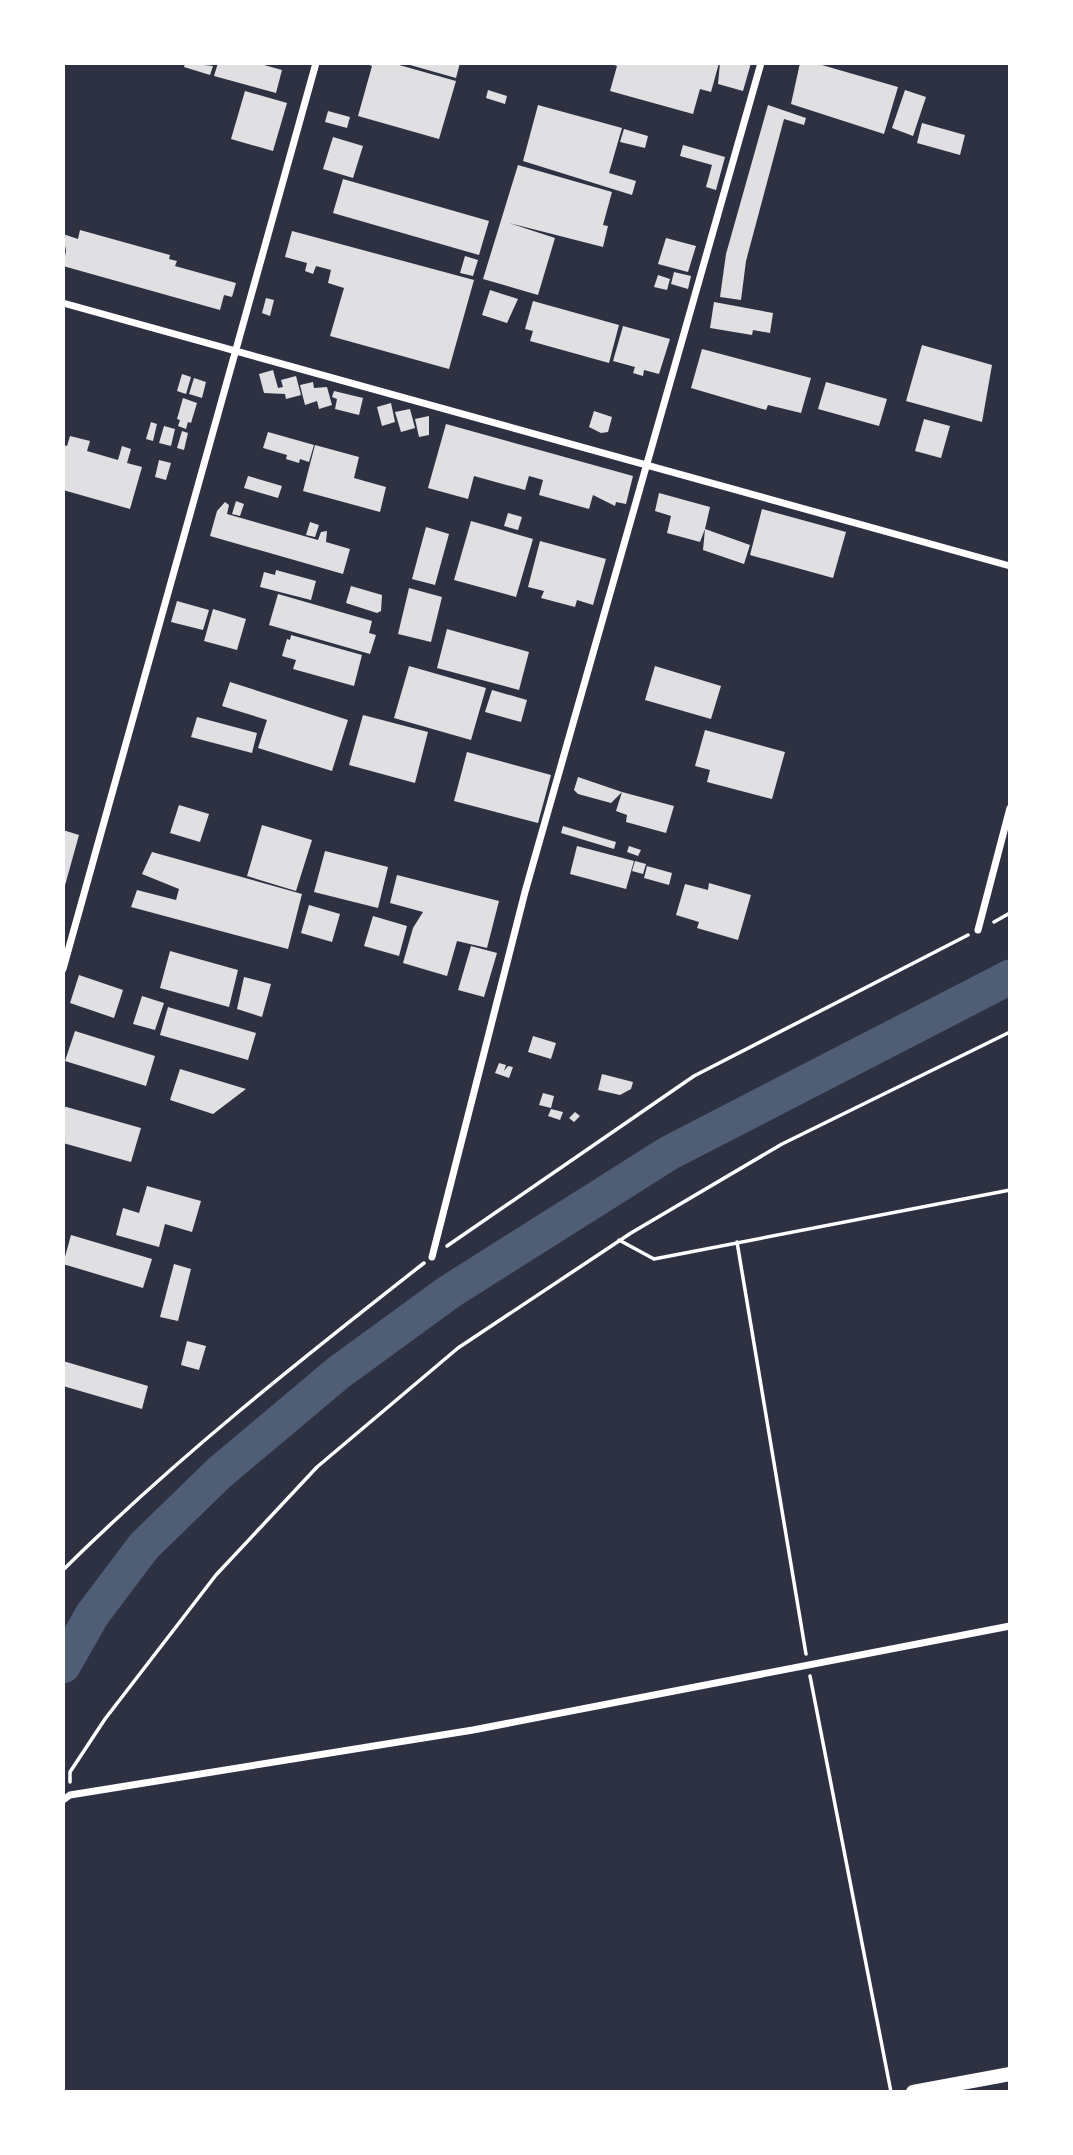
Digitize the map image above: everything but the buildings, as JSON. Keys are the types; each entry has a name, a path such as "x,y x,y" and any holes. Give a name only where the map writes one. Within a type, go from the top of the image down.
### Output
{"main road":[{"path":"914,2092 1010,2074"}],"street":[{"path":"63,969 316,63"},
{"path":"432,1257 525,892 761,63"},
{"path":"63,303 1010,566"},
{"path":"978,930 1010,808"},
{"path":"66,1798 473,1730 1010,1626"}],"path":[{"path":"63,1570 131,1502 259,1392 432,1257 694,1076 978,930"},
{"path":"66,1798 70,1773 105,1719 216,1575 317,1467 458,1348 620,1240 782,1144 1010,1032"},
{"path":"620,1240 654,1259 1010,1190"}],"waterway":[{"path":"63,1666 92,1615 144,1546 219,1473 338,1373 449,1292 669,1153 1010,977"}]}
